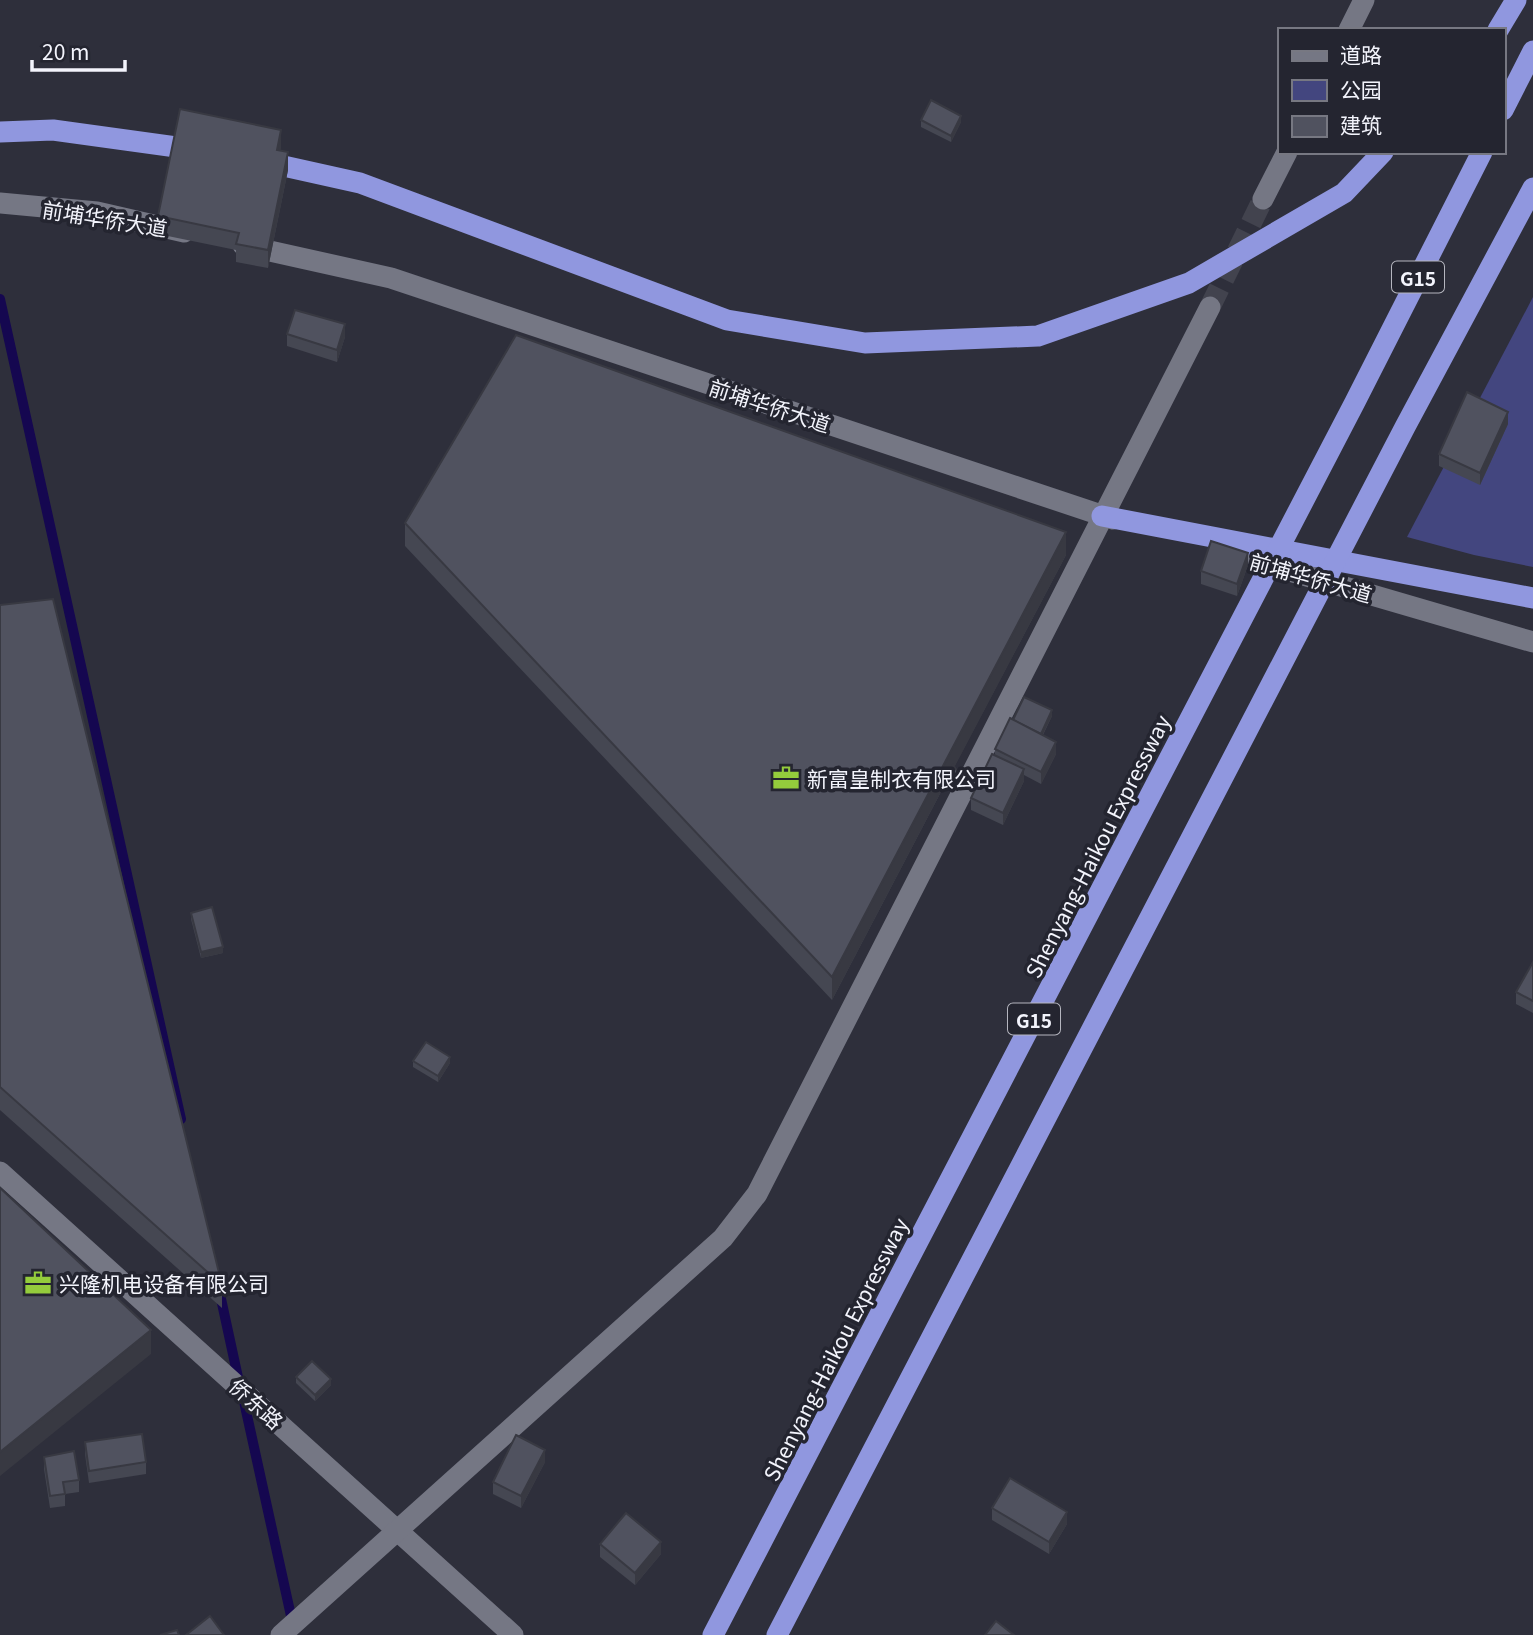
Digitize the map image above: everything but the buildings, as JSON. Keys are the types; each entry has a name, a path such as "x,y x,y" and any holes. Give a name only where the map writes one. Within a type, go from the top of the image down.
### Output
{"highway":[{"path":"1498,28 1516,0"},
{"path":"1505,106 1533,51"},
{"path":"0,132 53,130 217,152"},
{"path":"244,157 360,183 727,320 865,342 1038,336 1189,283 1344,193 1381,154"},
{"name":"Shenyang-Haikou Expressway","path":"713,1635 1355,402 1481,154"},
{"name":"G15","path":"777,1635 1405,427 1533,188"},
{"path":"1102,516 1533,598"}],"street":[{"path":"1350,28 1364,0"},
{"path":"1263,199 1286,154"},
{"name":"前埔华侨大道","path":"0,203 97,212 391,278 1102,516 1533,642"},
{"path":"282,1634 723,1238 757,1194 1210,307"},
{"name":"侨东路","path":"0,1172 513,1635"}],"green space":[{"path":"1533,297 1533,567 1407,537"}],"waterway":[{"path":"0,299 181,1119"},
{"path":"220,1294 239,1382"},
{"path":"243,1397 293,1625"}],"tunnel":[{"path":"1210,307 1263,199"}],"place":[{"name":"新富皇制衣有限公司","path":"786,778"},
{"name":"兴隆机电设备有限公司","path":"38,1283"}]}
